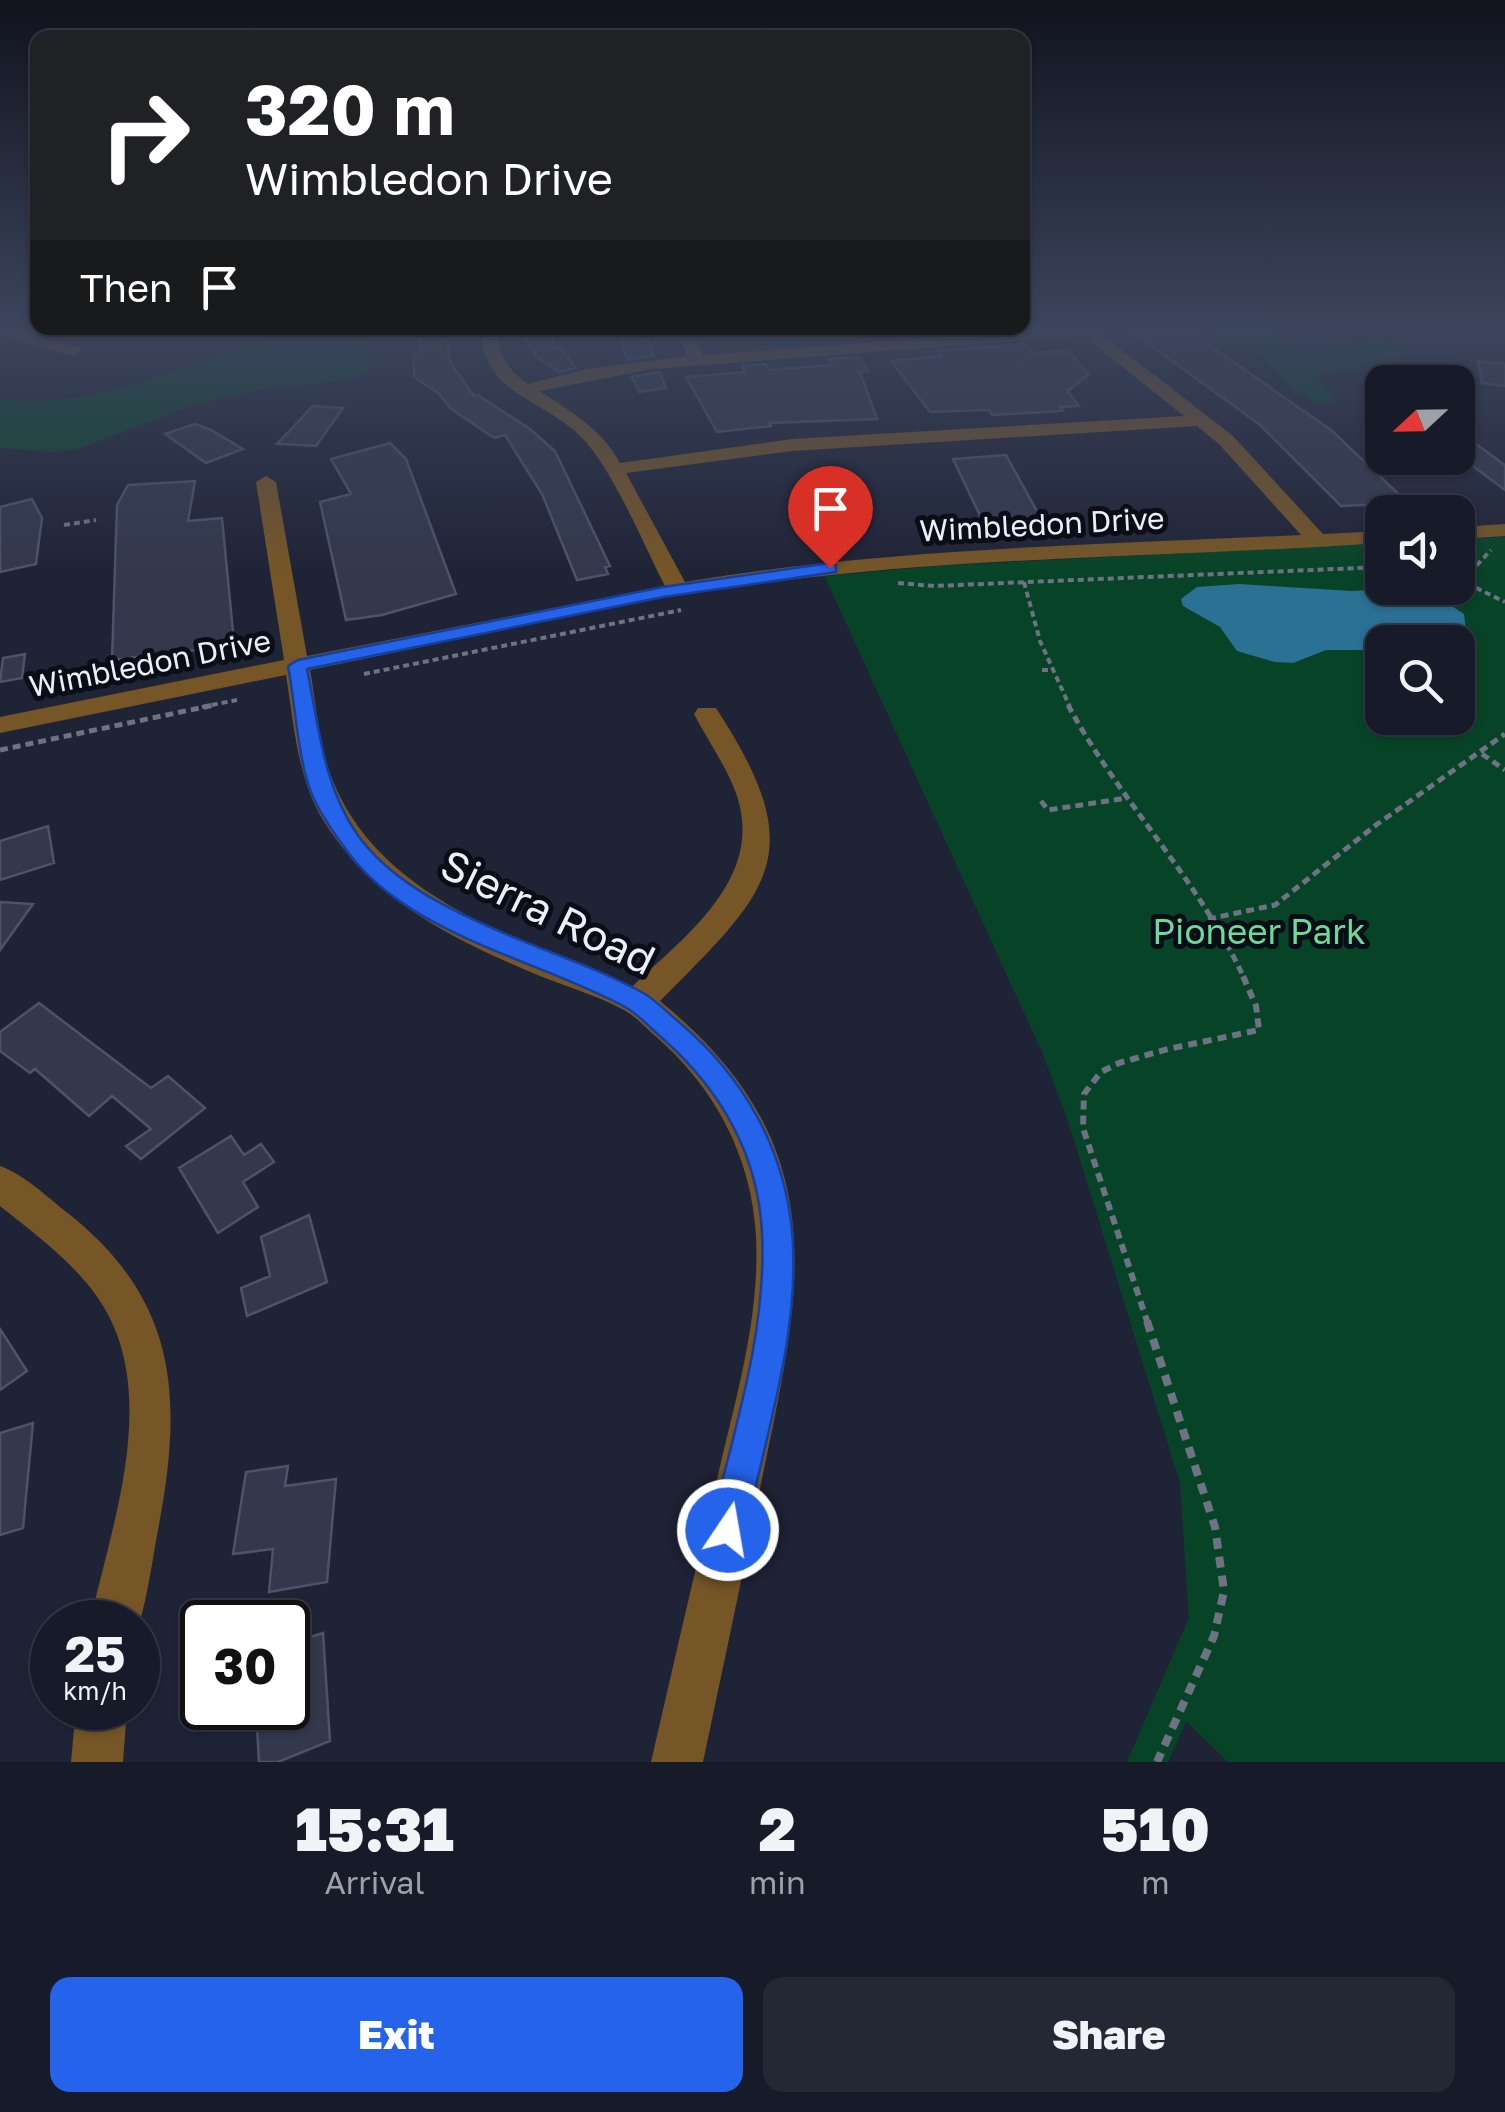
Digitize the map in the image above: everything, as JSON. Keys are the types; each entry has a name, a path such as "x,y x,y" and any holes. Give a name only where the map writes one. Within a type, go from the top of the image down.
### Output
{"street":[{"path":"552,408 591,434 615,468 683,599"},
{"path":"1188,408 1244,458 1317,540"},
{"path":"615,468 792,444 1089,430 1203,420"},
{"name":"Sierra Road","path":"266,482 321,792 351,842 374,867 438,915 638,1002 708,1063 745,1118 764,1168 777,1229 778,1290 676,1762"},
{"path":"1475,535 1503,539"},
{"name":"Wimbledon Drive","path":"0,725 874,564 1365,537"},
{"path":"638,1002 730,908 756,863 757,820 750,797 706,714"},
{"path":"0,1183 82,1250 116,1288 142,1336 152,1397 148,1456 119,1600"},
{"path":"97,1762 100,1730"}],"path":[{"path":"64,525 96,520"},
{"path":"1475,564 1503,539"},
{"path":"886,580 934,586 1196,572 1365,568"},
{"path":"1024,582 1028,610 1088,741 1208,919 1253,992 1262,1018 1259,1030 1118,1063 1091,1080 1080,1101 1083,1128 1215,1527 1224,1591 1214,1636 1157,1762"},
{"path":"1475,587 1505,602"},
{"path":"298,673 374,673 683,599"},
{"path":"1042,670 1054,670"},
{"path":"0,750 240,699"},
{"path":"1208,919 1275,905 1376,825 1482,754 1505,734"},
{"path":"1482,754 1505,770"},
{"path":"1041,801 1048,810 1128,798"}],"green space":[{"path":"0,408 185,408 75,450 0,448"},
{"name":"Pioneer Park","path":"1505,537 1505,1762 1228,1762 1186,1721 1168,1762 1127,1762 1189,1618 1180,1483 1068,1121 1042,1052 825,577 816,577 935,566 1365,544 1365,605 1475,605 1475,538"}],"water":[{"path":"1239,584 1365,590 1365,605 1450,605 1464,614 1465,625 1365,625 1365,650 1326,650 1293,663 1275,662 1237,651 1220,627 1183,606 1181,599 1197,587"}],"building":[{"path":"311,408 343,408 316,446 277,444"},
{"path":"450,408 498,408 555,451 610,566 605,567 608,574 577,580 542,494 505,435 494,438"},
{"path":"704,408 873,408 877,419 770,423 771,426 717,432"},
{"path":"927,408 1063,411 992,415 989,410 930,412"},
{"path":"1237,408 1300,408 1331,430 1365,462 1365,475 1378,475 1400,495 1365,495 1365,505 1341,506 1260,425"},
{"path":"195,424 243,449 206,463 165,434"},
{"path":"390,443 406,459 456,594 382,615 346,620 320,502 351,494 331,459"},
{"path":"1475,443 1505,465 1505,490 1475,468"},
{"path":"1006,455 1044,524 985,526 953,459"},
{"path":"195,481 188,521 222,518 234,642 112,660 117,505 128,485"},
{"path":"32,499 42,518 36,564 0,572 0,507"},
{"path":"25,654 22,678 0,682 3,658"},
{"path":"48,826 54,863 0,880 0,841"},
{"path":"0,902 33,904 0,950"},
{"path":"39,1003 151,1088 168,1076 205,1108 141,1159 126,1146 151,1129 112,1096 89,1116 35,1069 30,1073 0,1051 0,1032"},
{"path":"231,1136 244,1155 261,1144 274,1162 243,1182 258,1207 218,1233 179,1168"},
{"path":"309,1215 327,1282 247,1316 241,1288 270,1276 261,1237"},
{"path":"0,1329 27,1371 0,1390"},
{"path":"33,1423 23,1528 0,1535 0,1433"},
{"path":"288,1466 285,1486 336,1479 327,1582 269,1592 273,1549 233,1554 246,1472"},
{"path":"323,1633 330,1741 278,1762 259,1762 257,1730 310,1730 310,1637"}],"route":[{"path":"728,1530 778,1290 777,1229 764,1168 745,1118 708,1063 638,1002 438,915 374,867 351,842 321,792 298,666 663,592 830,568"}]}
